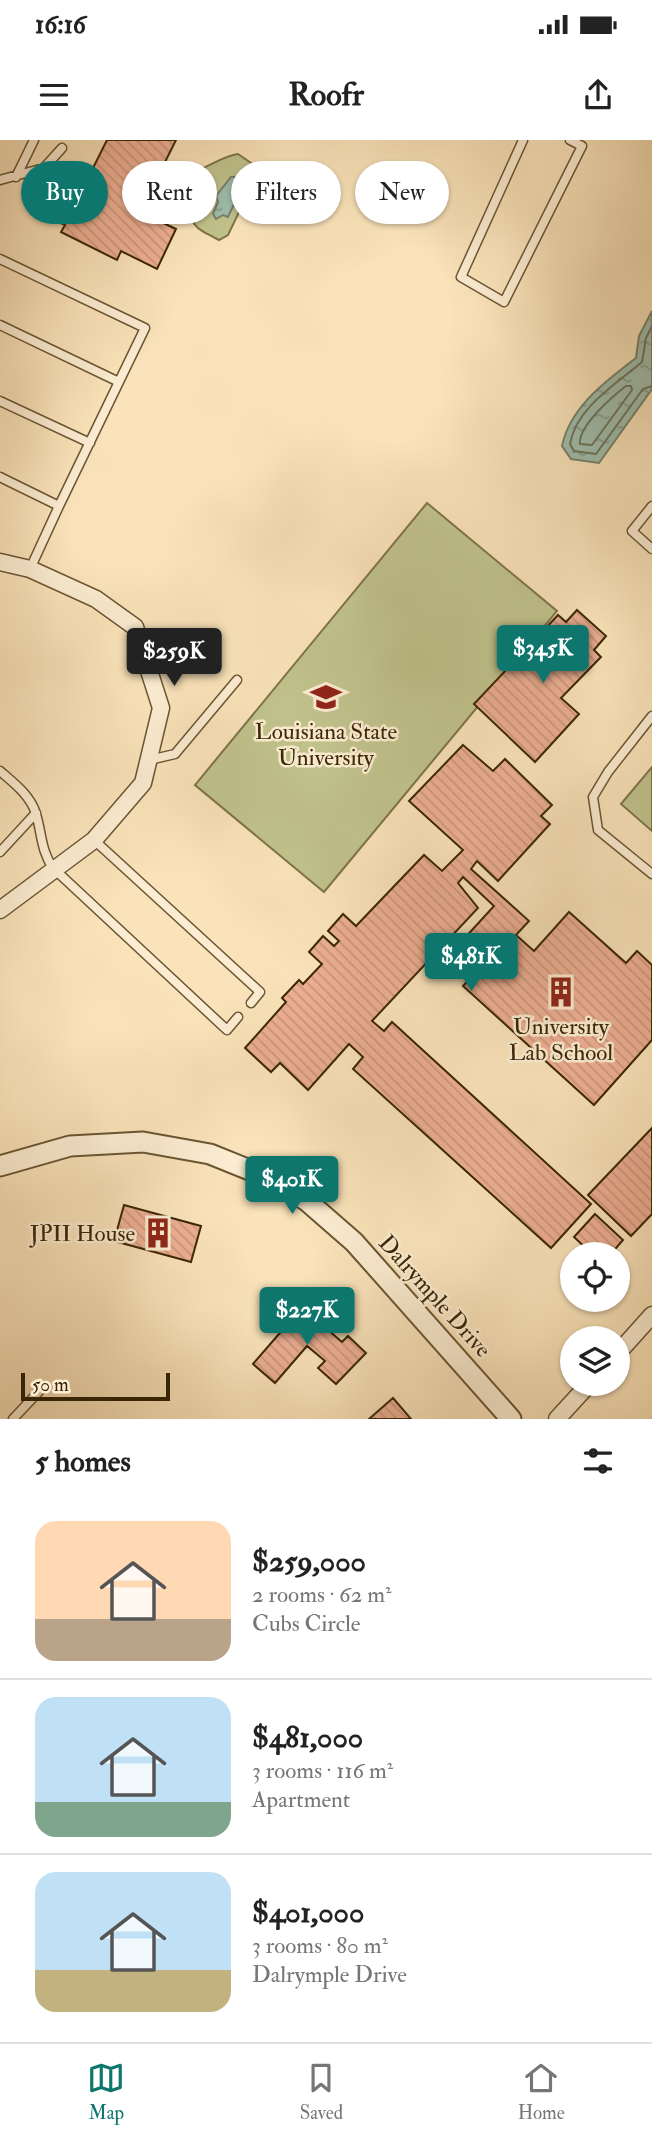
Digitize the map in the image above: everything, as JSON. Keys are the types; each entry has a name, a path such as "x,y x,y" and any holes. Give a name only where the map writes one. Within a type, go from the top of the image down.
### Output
{"street":[{"path":"0,562 30,569 96,599 135,627 161,708 143,783 94,840 0,910"},
{"name":"Dalrymple Drive","path":"0,1166 70,1146 143,1142 210,1154 267,1177 307,1201 354,1242 511,1419"},
{"path":"630,1340 652,1315"},
{"path":"557,1419 578,1396"}],"lane":[{"path":"16,177 34,140"},
{"path":"523,140 461,277 504,302 582,146 570,140"},
{"path":"0,180 44,168 62,148"},
{"path":"0,259 145,328 30,569"},
{"path":"0,326 119,382"},
{"path":"0,401 90,443"},
{"path":"0,477 60,506"},
{"path":"652,506 632,531 652,549"},
{"path":"149,760 175,754 237,680"},
{"path":"652,716 608,772 593,797 598,830 652,874"},
{"path":"0,771 26,795 36,813 43,855 53,868 227,1030 238,1017"},
{"path":"0,852 36,813"},
{"path":"94,840 260,992 251,1003"},
{"path":"13,1419 44,1386"}],"green space":[{"path":"238,154 248,161 231,161 231,224 233,224 228,235 219,240 194,224 217,224 217,161"},
{"path":"427,503 557,611 324,892 195,785"},
{"path":"652,767 652,831 621,804"}],"water":[{"path":"231,177 231,211 228,217 223,215 217,218 217,195"},
{"path":"652,311 652,389 599,463 571,459 562,446 573,419 591,396 636,358 639,336"}],"building":[{"path":"107,140 176,140 166,161 122,161 122,224 165,224 176,229 157,269 121,251 117,260 61,232 65,225 63,224 108,224 108,161 96,161"},
{"path":"577,610 606,636 594,650 601,657 561,698 579,714 535,762 474,704 558,615 566,622"},
{"name":"University Lab School","path":"463,745 493,771 505,759 552,805 541,816 550,824 498,881 477,861 471,869 529,921 516,935 534,951 569,912 626,963 637,951 652,965 652,1040 594,1105 463,986 485,962 462,941 494,906 463,877 458,883 478,908 372,1021 384,1031 392,1022 591,1204 551,1248 353,1069 363,1057 349,1044 308,1090 280,1063 271,1072 245,1048 286,1002 282,998 299,980 303,984 322,964 309,952 323,936 334,946 339,941 328,931 343,914 356,926 424,855 442,871 463,850 409,801"},
{"path":"652,1128 652,1214 631,1236 588,1195"},
{"name":"JPII House","path":"124,1205 201,1226 191,1262 114,1241"},
{"path":"595,1214 623,1240 579,1242 574,1237"},
{"path":"293,1300 342,1342 348,1336 366,1353 336,1384 318,1368 325,1361 307,1346 275,1383 253,1364 285,1327 276,1319"},
{"path":"393,1398 411,1419 369,1419"}],"place":[{"name":"Louisiana State University","path":"326,697"},
{"name":"University Lab School","path":"561,992"},
{"name":"JPII House","path":"158,1233"}]}
